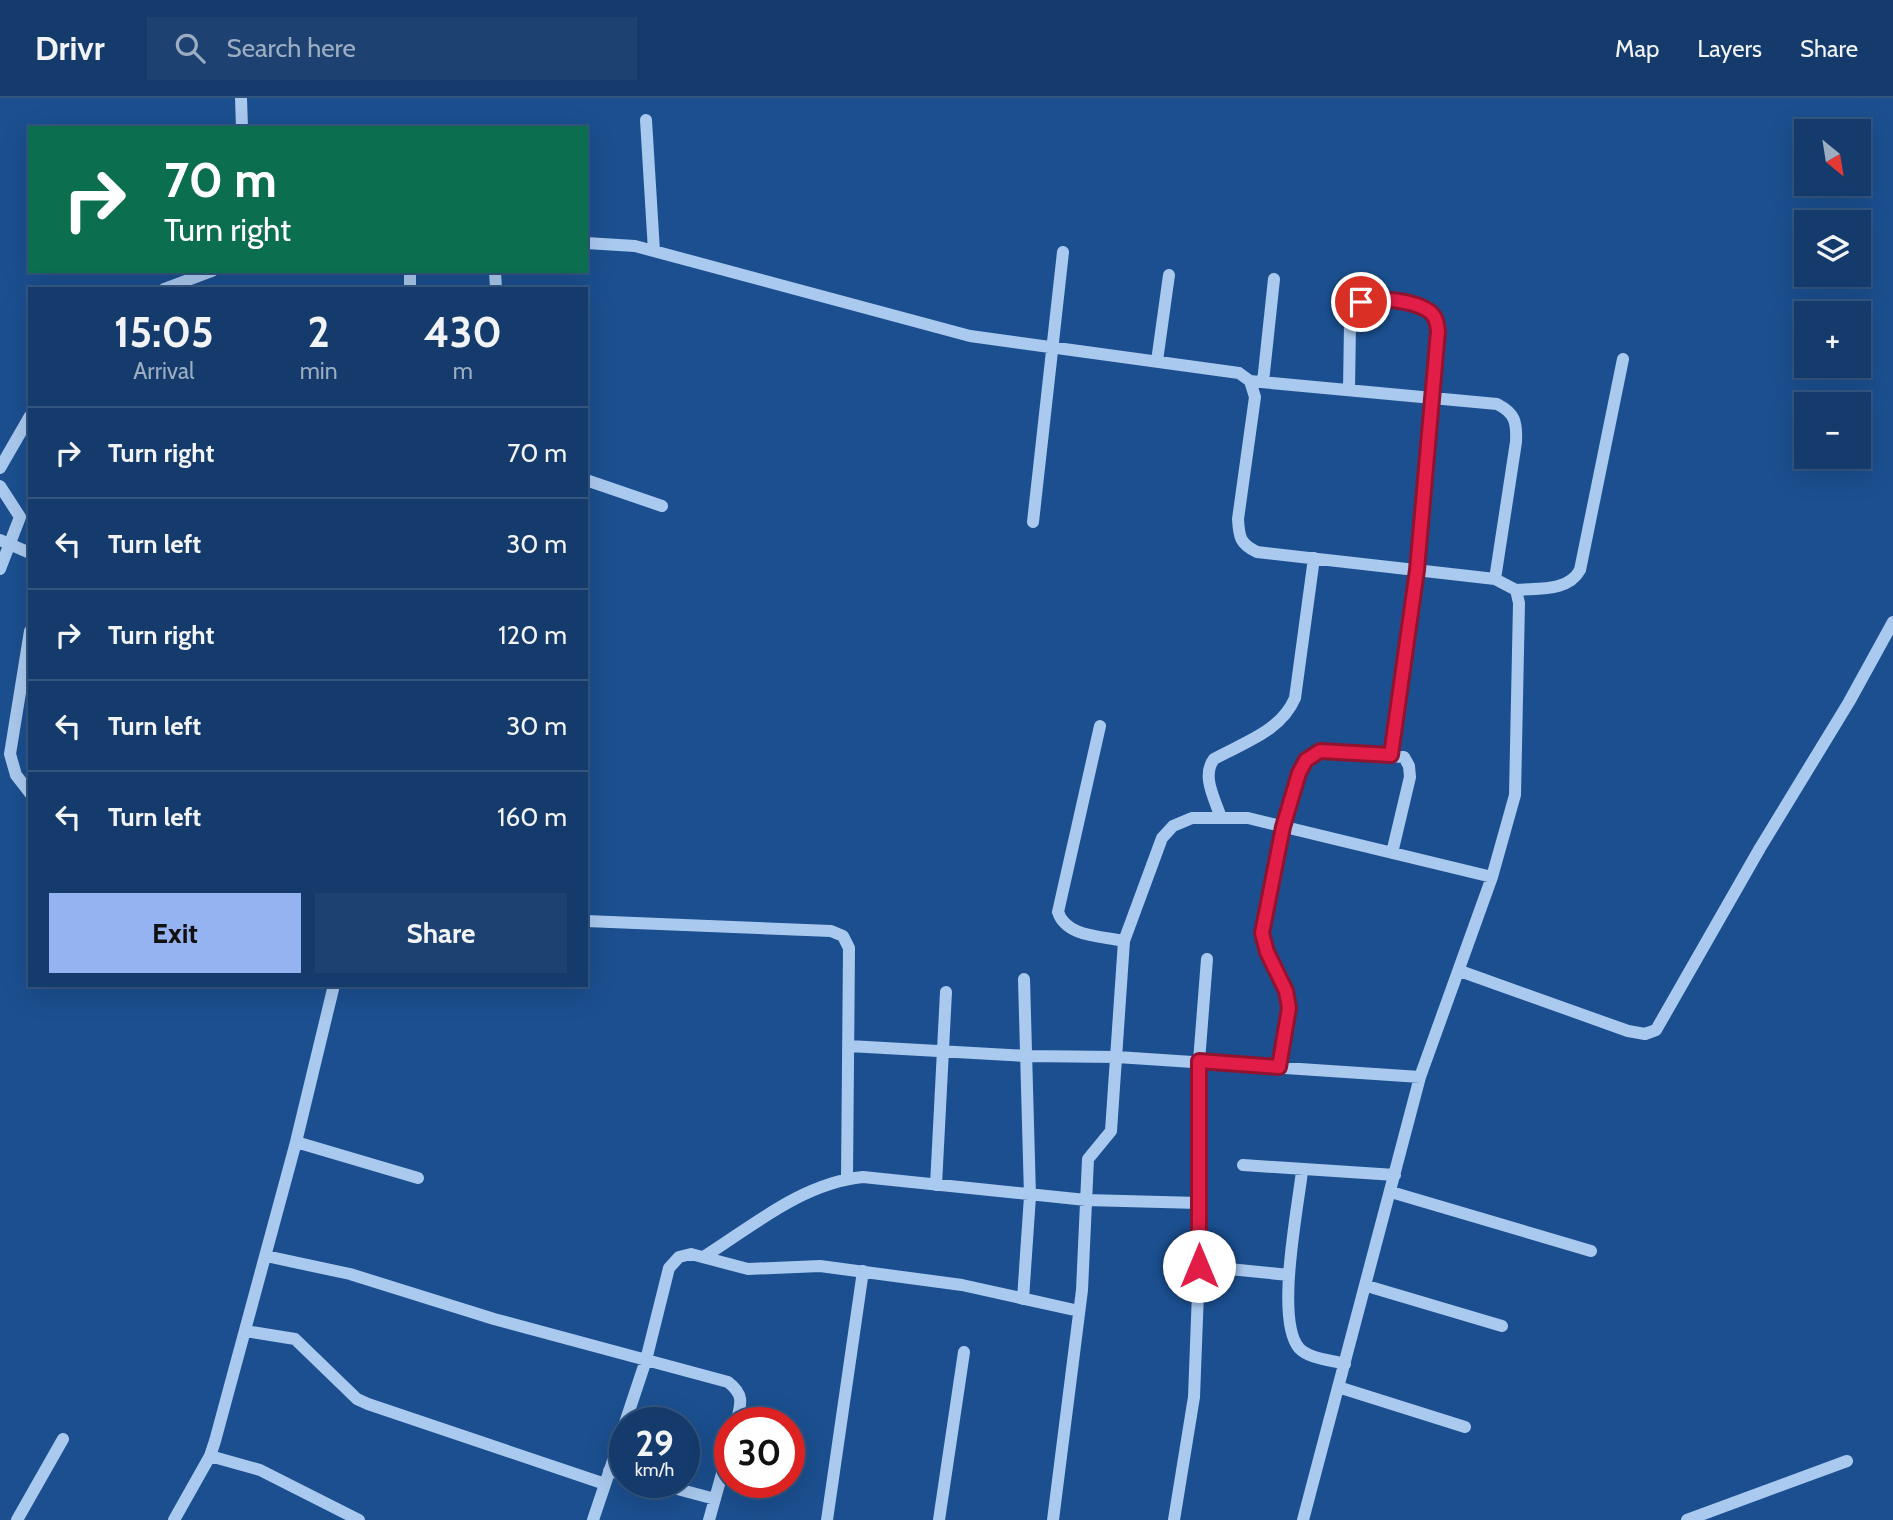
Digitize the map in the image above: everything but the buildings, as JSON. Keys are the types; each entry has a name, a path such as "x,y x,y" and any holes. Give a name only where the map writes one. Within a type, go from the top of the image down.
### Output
{"street":[{"path":"241,98 242,126"},
{"path":"646,120 654,251"},
{"path":"588,243 635,246 970,335 1239,373 1256,382 1497,404 1510,411 1517,425 1495,579"},
{"path":"1033,522 1050,348 1063,252"},
{"path":"169,287 207,273"},
{"path":"1157,361 1169,275"},
{"path":"1274,279 1256,382 1238,519 1239,536 1244,546 1257,552 1495,579 1508,583 1516,590 1519,603 1515,795 1492,877 1420,1077 1367,1286 1303,1520"},
{"path":"1349,390 1350,324 1361,302 1375,298 1428,310 1436,319 1432,397 1417,570 1391,755"},
{"path":"1516,590 1566,585 1580,570 1623,359"},
{"path":"0,468 28,419"},
{"path":"588,481 662,506"},
{"path":"0,486 20,517 5,543 0,569"},
{"path":"5,543 28,552"},
{"path":"1221,818 1208,777 1208,766 1214,758 1275,726 1288,714 1295,698 1314,558"},
{"path":"1460,971 1628,1031 1645,1034 1656,1030 1760,848 1849,702 1893,622"},
{"path":"28,643 10,754 16,775 28,790"},
{"path":"1100,726 1058,912 1062,922 1070,929 1124,941"},
{"path":"1279,1067 1289,1008 1286,991 1267,952 1262,933 1283,827 1306,760 1320,751 1404,757 1409,766 1410,777 1392,853"},
{"path":"1053,1520 1079,1311 1088,1159 1111,1131 1124,941 1162,838 1173,826 1192,818 1248,818 1492,877"},
{"path":"588,921 831,931 843,936 849,948 847,1178"},
{"path":"1174,1520 1194,1397 1199,1266 1199,1061 1207,959"},
{"path":"1023,1299 1030,1196 1024,979"},
{"path":"174,1520 210,1456 266,1256 334,987"},
{"path":"936,1185 946,992"},
{"path":"849,1046 1027,1056 1117,1056 1420,1077"},
{"path":"296,1142 418,1178"},
{"path":"1243,1165 1395,1175"},
{"path":"1303,1171 1287,1290 1298,1347 1307,1354 1345,1364"},
{"path":"705,1256 789,1201 847,1178 863,1177 1086,1200 1199,1203"},
{"path":"1391,1192 1591,1251"},
{"path":"631,1407 646,1360 669,1268 679,1257 691,1254 748,1269 820,1266 962,1285 1079,1311"},
{"path":"266,1256 350,1274 494,1319 728,1382 739,1390 742,1399 740,1407"},
{"path":"1199,1266 1289,1275"},
{"path":"827,1520 863,1271"},
{"path":"1367,1286 1502,1326"},
{"path":"245,1331 295,1339 357,1399 368,1405 605,1484"},
{"path":"939,1520 964,1352"},
{"path":"1338,1387 1465,1427"},
{"path":"17,1520 63,1439"},
{"path":"210,1456 260,1470 359,1520"},
{"path":"1687,1520 1847,1461"},
{"path":"598,1519 609,1474"},
{"path":"700,1495 715,1499 709,1520"}],"route":[{"path":"1199,1266 1199,1061 1279,1067 1289,1008 1286,991 1267,952 1262,933 1283,827 1299,773 1306,760 1320,751 1391,755 1417,570 1438,331 1436,319 1428,310 1375,298 1361,302"}]}
